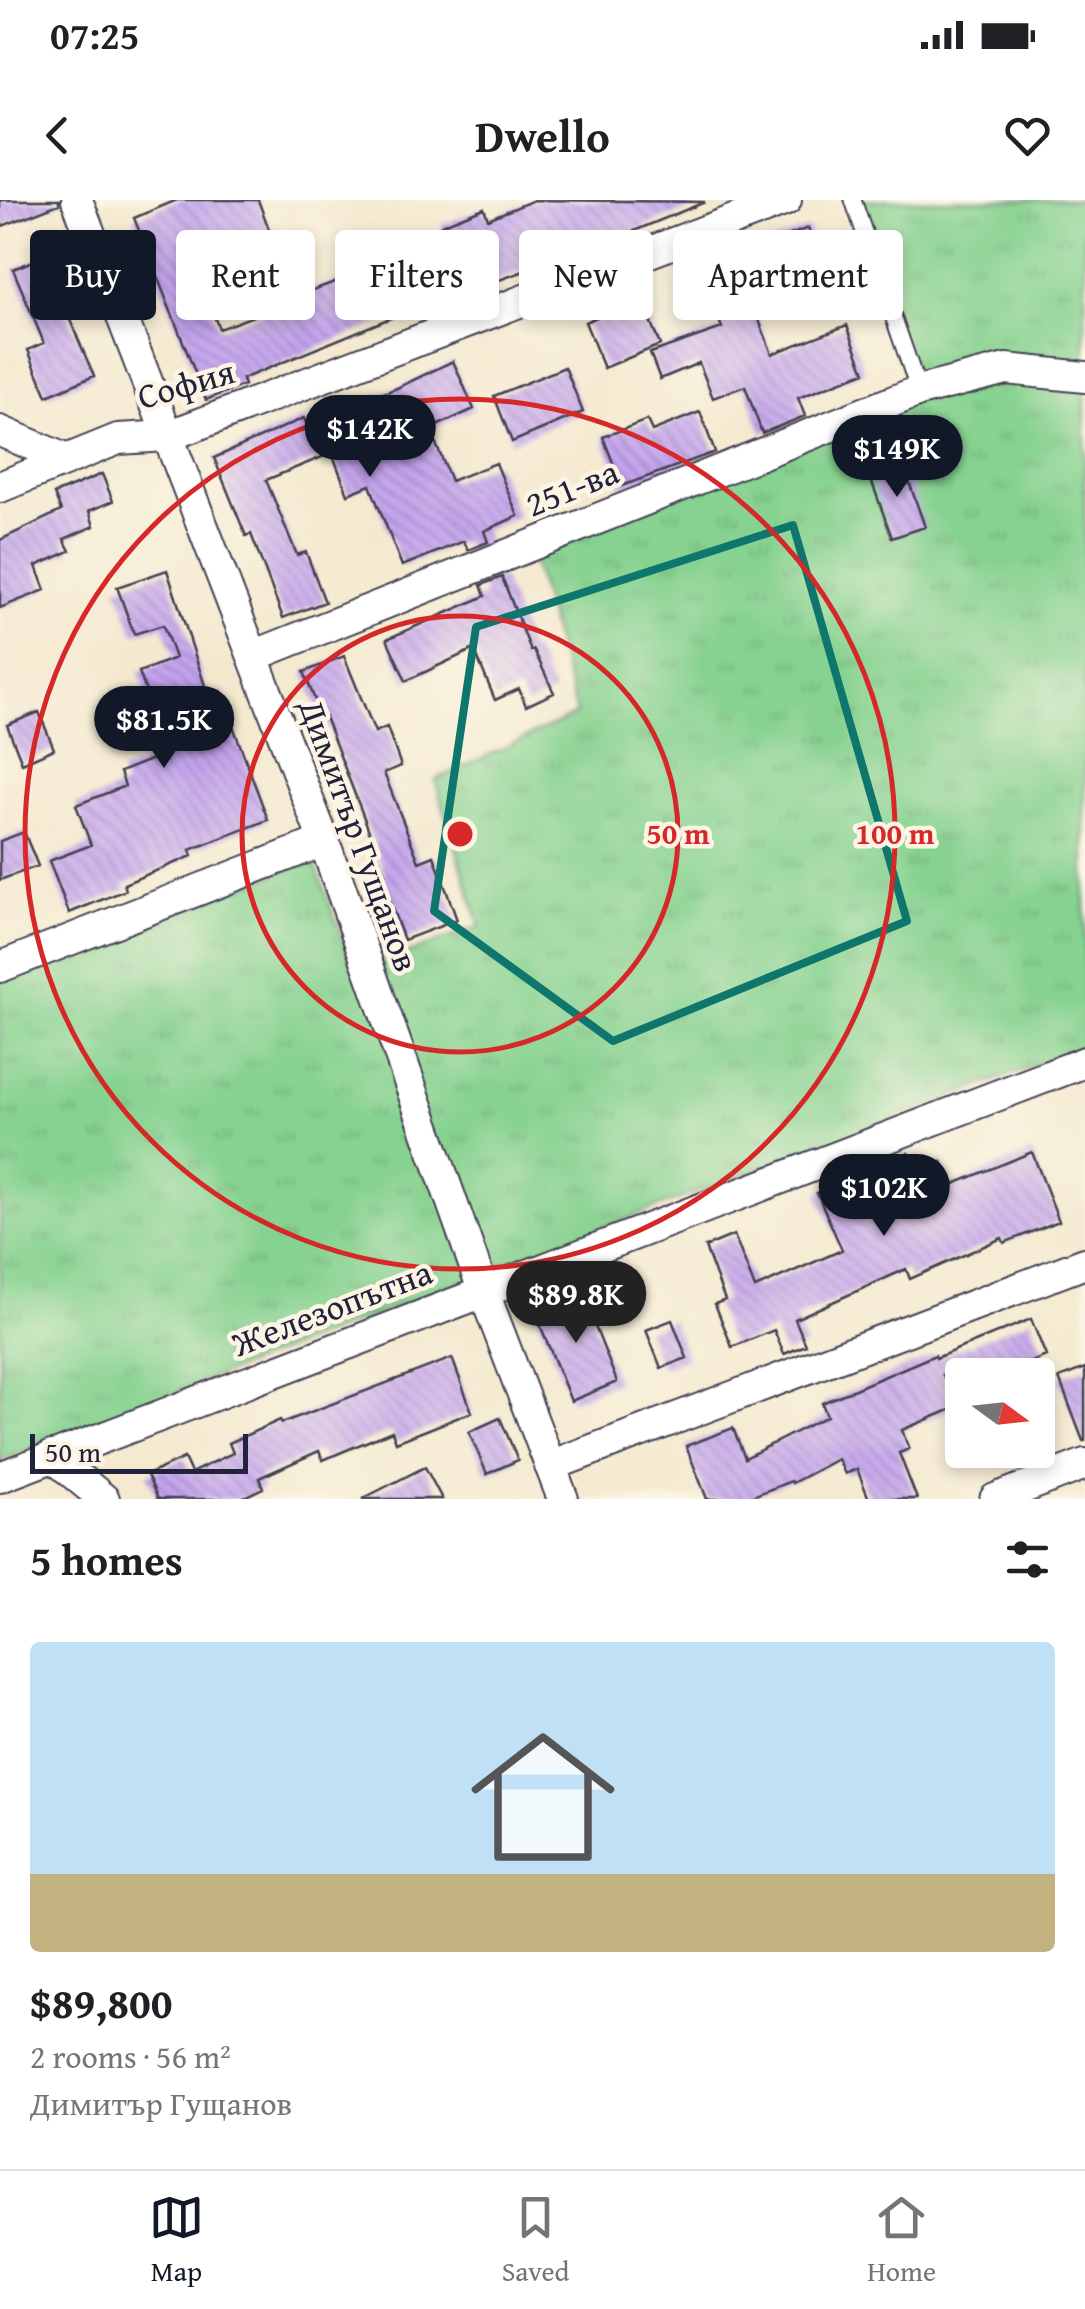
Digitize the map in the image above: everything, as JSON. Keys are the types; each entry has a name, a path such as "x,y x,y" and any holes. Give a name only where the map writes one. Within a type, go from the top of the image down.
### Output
{"street":[{"name":"Димитър Гущанов","path":"77,200 324,841 483,1290 563,1499"},
{"name":"София","path":"0,487 118,440 168,436 786,200"},
{"name":"251-ва","path":"253,656 918,391 1006,369 1085,377"},
{"path":"0,431 67,460"},
{"path":"0,967 324,841"},
{"name":"Железопътна","path":"0,1476 1085,1062"},
{"path":"550,1466 1085,1263"},
{"path":"52,1456 104,1499"},
{"path":"995,1499 1085,1464"}],"lane":[{"path":"853,200 918,391"}],"highlighted area":[{"path":"793,525 907,921 613,1041 434,911 476,627"}],"green space":[{"path":"853,200 1085,200 1085,1047 503,1265 0,1461 0,981 313,859 356,973 480,926 435,780 577,714 528,546 918,391 894,320 903,320 903,230 863,230"}],"building":[{"path":"0,200 59,200 59,204 0,227"},
{"path":"177,200 258,200 269,230 176,230 176,320 216,320 219,329 243,320 315,320 315,289 335,282 335,320 386,320 242,379 244,385 206,400 156,274 156,230 139,230 134,218"},
{"path":"534,200 705,202 636,230 519,230 519,273 499,280 499,230 443,230 441,225 484,208 488,219"},
{"path":"30,262 30,310 13,269"},
{"path":"34,320 70,320 94,376 47,396 28,350 44,343"},
{"path":"650,320 660,345 604,368 585,322"},
{"path":"719,320 759,320 772,354 847,325 865,372 798,398 805,416 762,433 745,386 713,398 699,363 660,379 650,353 722,328"},
{"path":"453,361 474,409 430,429 451,481 496,463 518,516 484,531 488,542 468,550 464,541 402,566 370,485 348,494 332,453 266,480 297,555 306,552 325,602 283,618 251,534 246,536 214,458 304,418 306,423 397,388"},
{"path":"565,367 583,412 512,442 494,396"},
{"path":"700,412 715,452 622,486 603,437 647,420 652,431"},
{"path":"902,462 925,527 892,538 869,474"},
{"path":"102,474 113,501 89,511 94,526 64,539 70,551 36,566 45,590 0,608 0,540 61,511 54,494"},
{"path":"167,570 208,695 220,691 268,820 190,850 192,856 124,884 126,890 69,913 49,861 91,845 76,805 125,786 120,772 168,753 139,672 175,658 163,625 134,634 117,587"},
{"path":"502,577 531,651 534,650 554,693 526,706 519,689 495,700 474,649 406,681 387,639 485,596 481,585"},
{"path":"344,656 375,732 387,727 401,766 384,773 419,862 434,856 457,920 404,940 380,876 385,874 366,823 304,672"},
{"path":"39,712 54,749 22,763 7,725"},
{"path":"24,832 38,866 0,880 0,841"},
{"path":"1032,1152 1059,1221 1004,1243 1002,1238 910,1279 906,1269 795,1319 806,1345 784,1354 774,1330 732,1347 715,1304 725,1300 705,1247 734,1235 755,1288 842,1250 817,1193 908,1153 917,1173 942,1162 952,1185"},
{"path":"581,1291 617,1382 571,1401 534,1310"},
{"path":"1031,1319 1046,1356 945,1358 945,1412 902,1430 909,1449 899,1453 917,1499 869,1499 857,1469 845,1474 838,1459 792,1483 745,1499 707,1499 686,1446 733,1428 745,1458 827,1416 822,1403 935,1355 936,1358"},
{"path":"672,1320 687,1358 661,1368 646,1330"},
{"path":"452,1358 472,1412 396,1442 392,1431 323,1460 319,1451 259,1478 263,1488 240,1499 158,1499 147,1475 184,1458 191,1473 233,1453 229,1443 280,1420 282,1423"},
{"path":"1085,1368 1085,1441 1083,1441 1059,1378"},
{"path":"500,1418 518,1460 487,1474 469,1432"},
{"path":"425,1467 442,1499 362,1499"}]}
